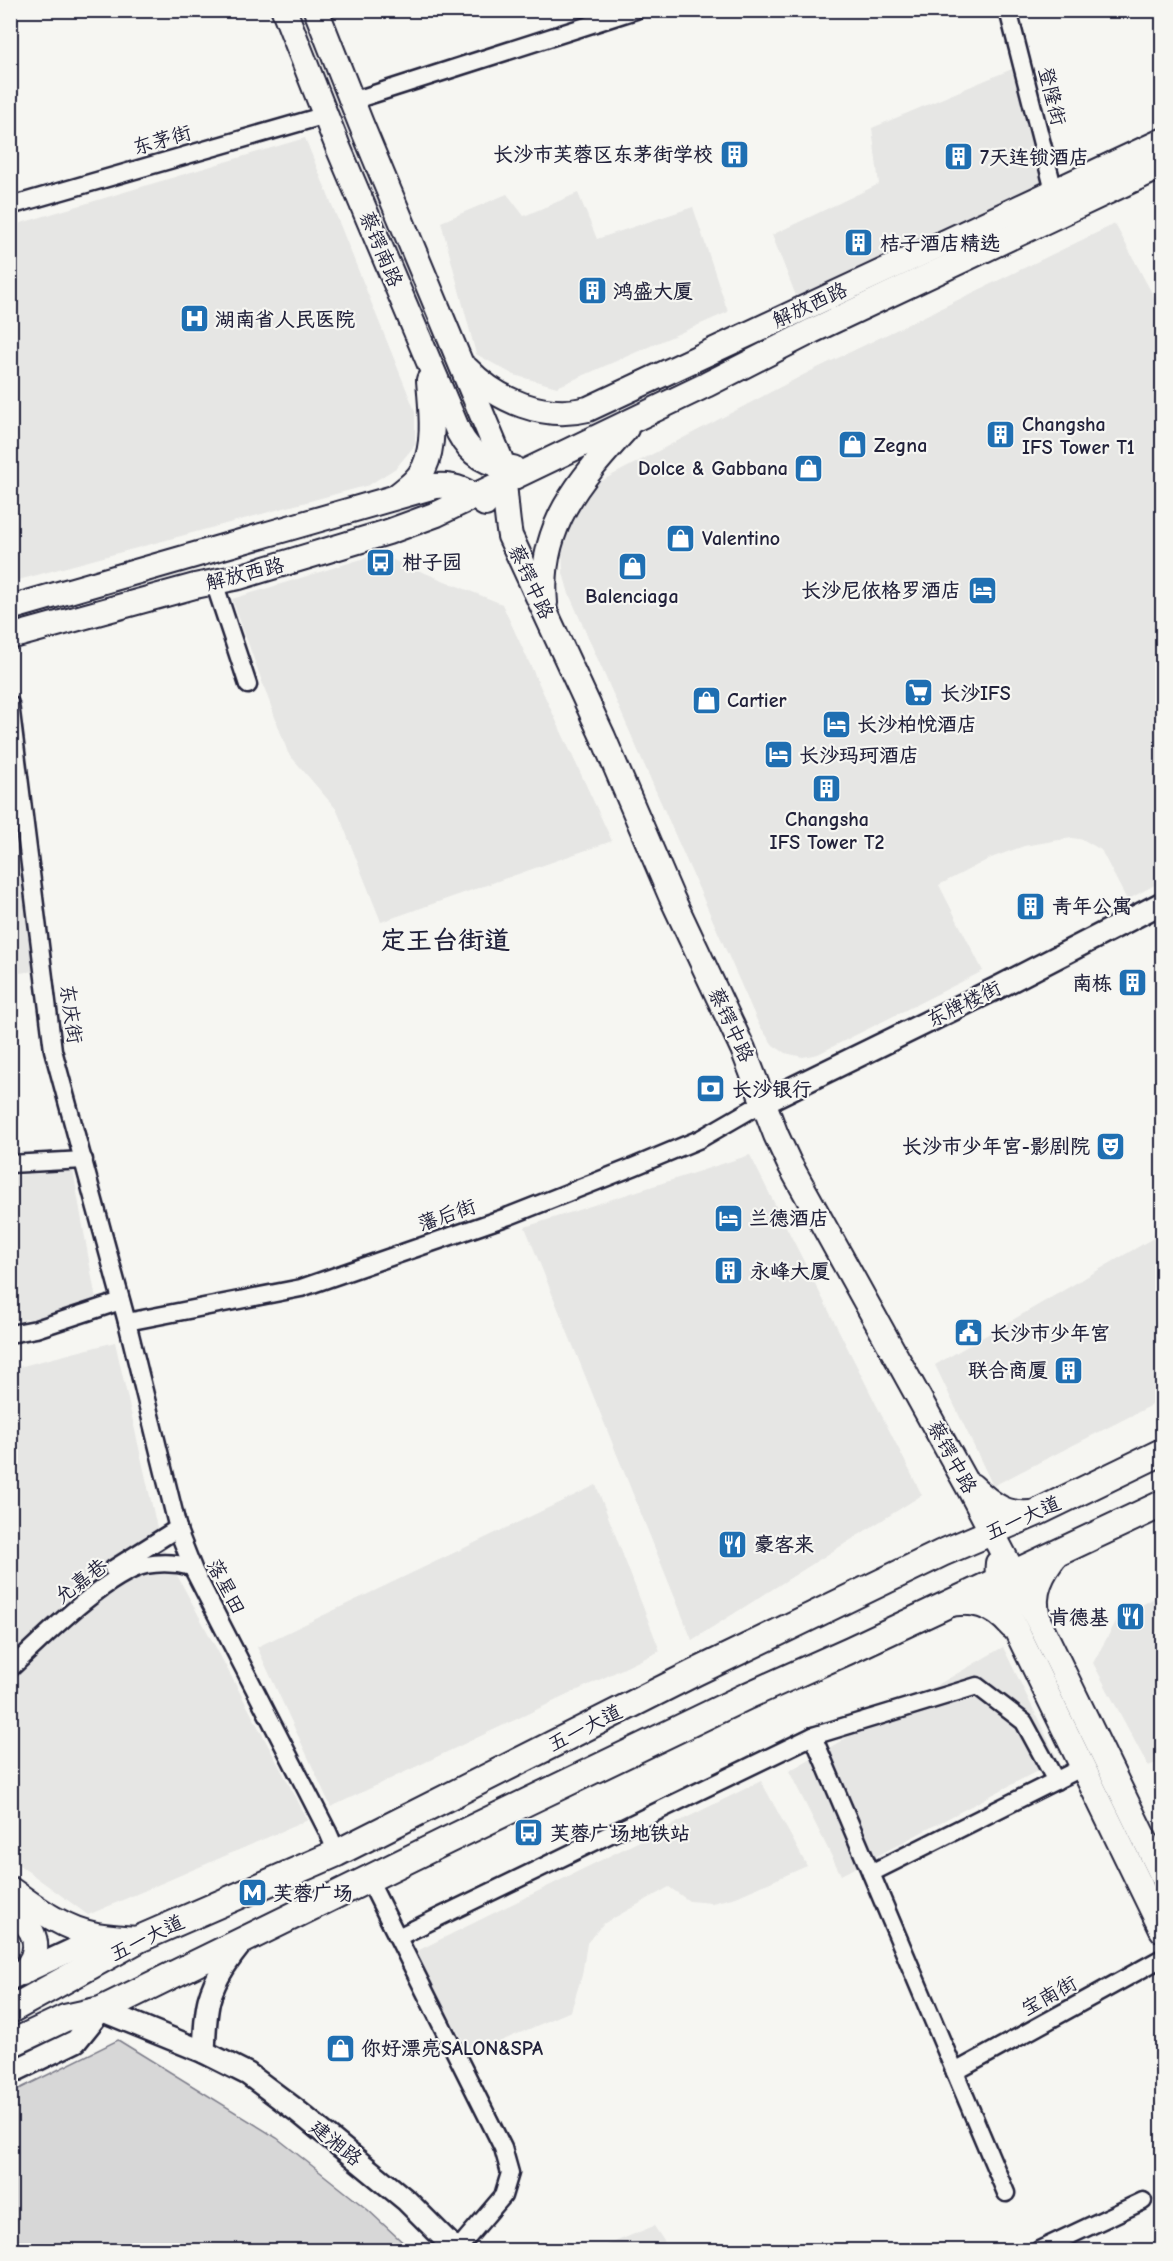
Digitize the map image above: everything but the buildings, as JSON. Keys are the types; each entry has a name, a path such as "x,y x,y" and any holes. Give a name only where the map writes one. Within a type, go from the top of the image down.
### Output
{"main road":[{"name":"蔡锷南路","path":"284,10 326,116 465,445 503,474 534,469"},
{"name":"蔡锷南路","path":"316,10 460,362 503,474"},
{"name":"解放西路","path":"460,362 490,390 515,402 556,413 572,413 588,409 1162,141"},
{"name":"解放西路","path":"534,469 812,331 1162,166"},
{"path":"396,497 417,479 429,453 432,409 428,359"},
{"path":"546,615 545,574 557,522 574,490 588,471 635,420"},
{"name":"解放西路","path":"10,637 238,577 388,532 475,497 503,474"},
{"name":"蔡锷中路","path":"503,474 510,536 603,737 663,877 747,1057 776,1135 789,1163 997,1541"},
{"name":"解放西路","path":"10,608 447,484 460,488 475,497 495,514 510,536"},
{"name":"五一大道","path":"10,2010 139,1939 337,1853 694,1673 932,1558 997,1541 1038,1512 1162,1452"},
{"path":"961,1473 982,1496 1007,1512 1021,1515 1038,1512"},
{"name":"五一大道","path":"10,2044 65,2018 100,2010 747,1696 1162,1504"},
{"path":"997,1541 997,1573 1006,1577 1000,1594 1031,1634 1162,1875"},
{"path":"1031,1634 1037,1612 1037,1589 1042,1575 1058,1553"},
{"path":"944,1605 963,1601 990,1607 1031,1634 1083,1767 1162,1930"},
{"path":"10,1889 51,1917 82,1932 139,1939"},
{"path":"10,1909 24,1920 34,1935 36,1946 30,1965 16,1976"}],"street":[{"path":"352,101 636,10"},
{"name":"登隆街","path":"1008,10 1054,191"},
{"name":"东茅街","path":"10,206 326,116"},
{"path":"214,582 248,685"},
{"name":"东庆街","path":"10,704 53,1050 128,1322"},
{"name":"东牌楼街","path":"764,1102 997,988 1162,903"},
{"name":"藩后街","path":"128,1322 301,1288 509,1216 633,1167 700,1139 764,1102"},
{"path":"10,1164 84,1160"},
{"path":"10,1334 36,1329 121,1300"},
{"name":"落星田","path":"128,1322 178,1528 192,1567 337,1853"},
{"name":"允嘉巷","path":"10,1655 67,1602 102,1576 178,1528"},
{"name":"允嘉巷","path":"10,1669 74,1611 108,1584 132,1570 146,1565 165,1563 192,1567"},
{"path":"398,1937 813,1736 977,1686 1024,1722 1056,1781"},
{"path":"813,1736 1006,2193"},
{"path":"871,1873 1083,1767"},
{"path":"368,1878 503,2148 510,2173 503,2196 457,2250"},
{"path":"16,1976 102,1936"},
{"path":"204,2052 208,2002 213,1987 231,1956 245,1938"},
{"name":"宝南街","path":"955,2072 1162,1958"},
{"path":"10,2073 76,2041 100,2010"},
{"name":"建湘路","path":"100,2010 204,2052 248,2074 296,2110 407,2201 457,2250"},
{"path":"1039,2250 1143,2201"}],"shaded area":[{"path":"1012,69 1042,185 798,301 772,235 879,184 872,128"},
{"name":"湖南省人民医院","path":"305,138 415,411 415,445 396,468 369,485 11,582 11,226"},
{"name":"鸿盛大厦","path":"578,193 597,239 693,207 728,312 557,387 514,375 476,354 441,222 507,194 524,216"},
{"name":"长沙IFS","path":"1115,224 1162,312 1162,881 1127,900 1101,850 1084,840 1072,838 1024,846 991,858 939,885 983,971 818,1054 803,1057 785,1053 773,1045 759,1025 569,594 563,573 562,549 566,529 586,494 601,481 809,372"},
{"path":"378,554 502,604 612,841 381,922 337,810 288,753 232,599"},
{"path":"10,812 35,971 11,974 10,974"},
{"path":"750,1155 922,1495 692,1640 525,1227"},
{"path":"73,1170 98,1311 11,1321 11,1176"},
{"path":"1162,1233 1162,1400 993,1486 935,1365"},
{"path":"115,1342 161,1545 308,1820 88,1915 11,1859 11,1369"},
{"path":"596,1485 660,1651 331,1807 257,1647"},
{"path":"1162,1594 1162,1761 1148,1766 1093,1663 1118,1618"},
{"path":"1003,1647 1058,1760 841,1875 789,1771"},
{"path":"761,1781 807,1866 736,1897 712,1903 689,1901 669,1887 603,1924 587,1943 582,1975 571,2011 471,2054 411,1954"},
{"path":"118,2040 277,2138 368,2210 411,2250 11,2250 11,2093"},
{"path":"654,2226 670,2250 595,2250"}],"place":[{"name":"长沙市芙蓉区东茅街学校","path":"734,154"},
{"name":"7天连锁酒店","path":"959,157"},
{"name":"桔子酒店精选","path":"859,243"},
{"name":"鸿盛大厦","path":"592,291"},
{"name":"湖南省人民医院","path":"194,319"},
{"name":"Changsha IFS Tower T1","path":"1001,435"},
{"name":"Zegna","path":"853,445"},
{"name":"Dolce & Gabbana","path":"809,468"},
{"name":"Valentino","path":"681,538"},
{"name":"柑子园","path":"381,562"},
{"name":"Balenciaga","path":"632,566"},
{"name":"长沙尼依格罗酒店","path":"982,590"},
{"name":"长沙IFS","path":"919,693"},
{"name":"Cartier","path":"706,700"},
{"name":"长沙柏悦酒店","path":"836,724"},
{"name":"长沙玛珂酒店","path":"778,755"},
{"name":"Changsha IFS Tower T2","path":"827,788"},
{"name":"青年公寓","path":"1031,906"},
{"name":"南栋","path":"1133,983"},
{"name":"长沙银行","path":"711,1089"},
{"name":"长沙市少年宫-影剧院","path":"1111,1146"},
{"name":"兰德酒店","path":"728,1218"},
{"name":"永峰大厦","path":"729,1271"},
{"name":"长沙市少年宫","path":"969,1333"},
{"name":"联合商厦","path":"1069,1370"},
{"name":"豪客来","path":"733,1544"},
{"name":"肯德基","path":"1130,1617"},
{"name":"芙蓉广场地铁站","path":"529,1833"},
{"name":"芙蓉广场","path":"252,1893"},
{"name":"你好漂亮SALON&SPA","path":"340,2048"}],"district":[{"name":"定王台街道","path":"445,941"}]}
